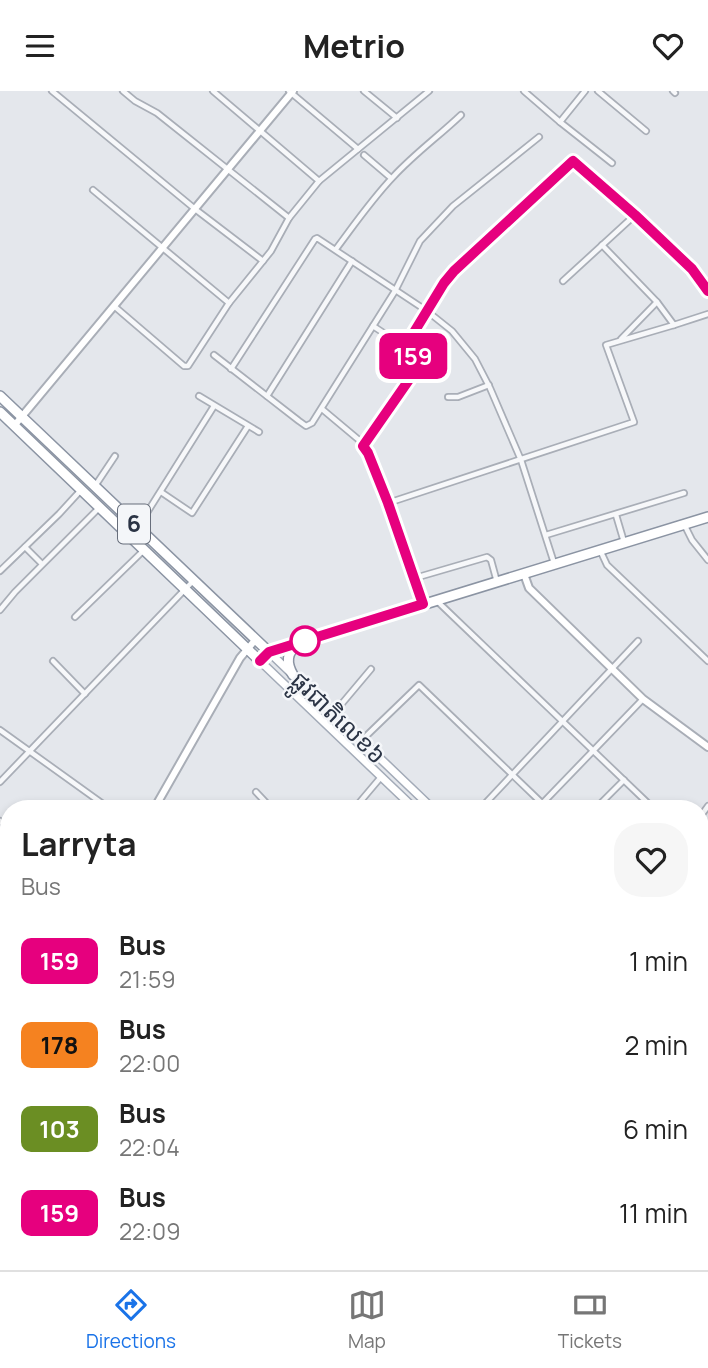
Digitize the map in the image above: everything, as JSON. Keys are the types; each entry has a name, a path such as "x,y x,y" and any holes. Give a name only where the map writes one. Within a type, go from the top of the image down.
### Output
{"highway":[{"name":"ផ្លូវជាតិលេខ៦","path":"0,396 269,652"},
{"name":"ផ្លូវជាតិលេខ៦","path":"0,412 260,661"},
{"path":"260,661 269,652 708,517"},
{"path":"293,675 288,659 294,647 305,641"}],"main road":[{"name":"ផ្លូវជាតិលេខ៦","path":"269,652 424,800"},
{"name":"ផ្លូវជាតិលេខ៦","path":"260,661 406,800"}],"street":[{"path":"52,91 195,209 263,261"},
{"path":"123,91 157,113 289,218"},
{"path":"213,91 319,181"},
{"path":"364,91 397,118"},
{"path":"113,306 187,366 229,303 271,251 289,218 319,181 429,91"},
{"path":"524,91 612,163"},
{"path":"559,122 585,91"},
{"path":"598,91 646,131"},
{"path":"14,426 291,92 358,149"},
{"path":"336,250 391,178 461,115"},
{"path":"214,355 306,426 312,423 395,291 420,241 453,206 539,137"},
{"path":"364,155 391,178"},
{"path":"405,347 454,271 573,161 692,269 708,291"},
{"path":"93,190 229,303"},
{"path":"563,281 635,215"},
{"path":"231,369 317,238 427,311 452,331 475,359 521,460 555,564"},
{"path":"602,245 657,302 674,325"},
{"path":"267,396 352,261"},
{"path":"620,341 657,302"},
{"path":"388,503 634,422 606,345 708,314"},
{"path":"363,446 421,363 406,351 405,347 373,325"},
{"path":"448,397 458,397 489,385"},
{"path":"199,396 259,432"},
{"path":"138,528 214,405"},
{"path":"321,409 359,440 368,453 423,604"},
{"path":"161,492 192,513 248,426"},
{"path":"95,486 115,456"},
{"path":"0,571 81,490"},
{"path":"545,535 684,493"},
{"path":"0,610 99,507"},
{"path":"616,515 624,542"},
{"path":"684,524 692,540 708,560"},
{"path":"25,547 42,564"},
{"path":"75,617 144,550"},
{"path":"600,550 607,565 708,661"},
{"path":"415,578 487,557 491,560 498,582"},
{"path":"524,574 529,588 643,699 708,747"},
{"path":"0,782 194,581"},
{"path":"437,600 645,800"},
{"path":"159,800 240,658 256,639"},
{"path":"488,800 638,642"},
{"path":"53,661 85,694"},
{"path":"333,714 371,669"},
{"path":"362,741 419,685 539,800"},
{"path":"545,800 643,699"},
{"path":"0,730 97,800"},
{"path":"362,800 382,776"},
{"path":"604,800 624,780"},
{"path":"256,792 264,800"}],"bus line":[{"name":"159","path":"260,661 269,652 423,604 388,503 363,446 421,363 406,351 405,347 444,283 573,161 692,269 708,291"}]}
